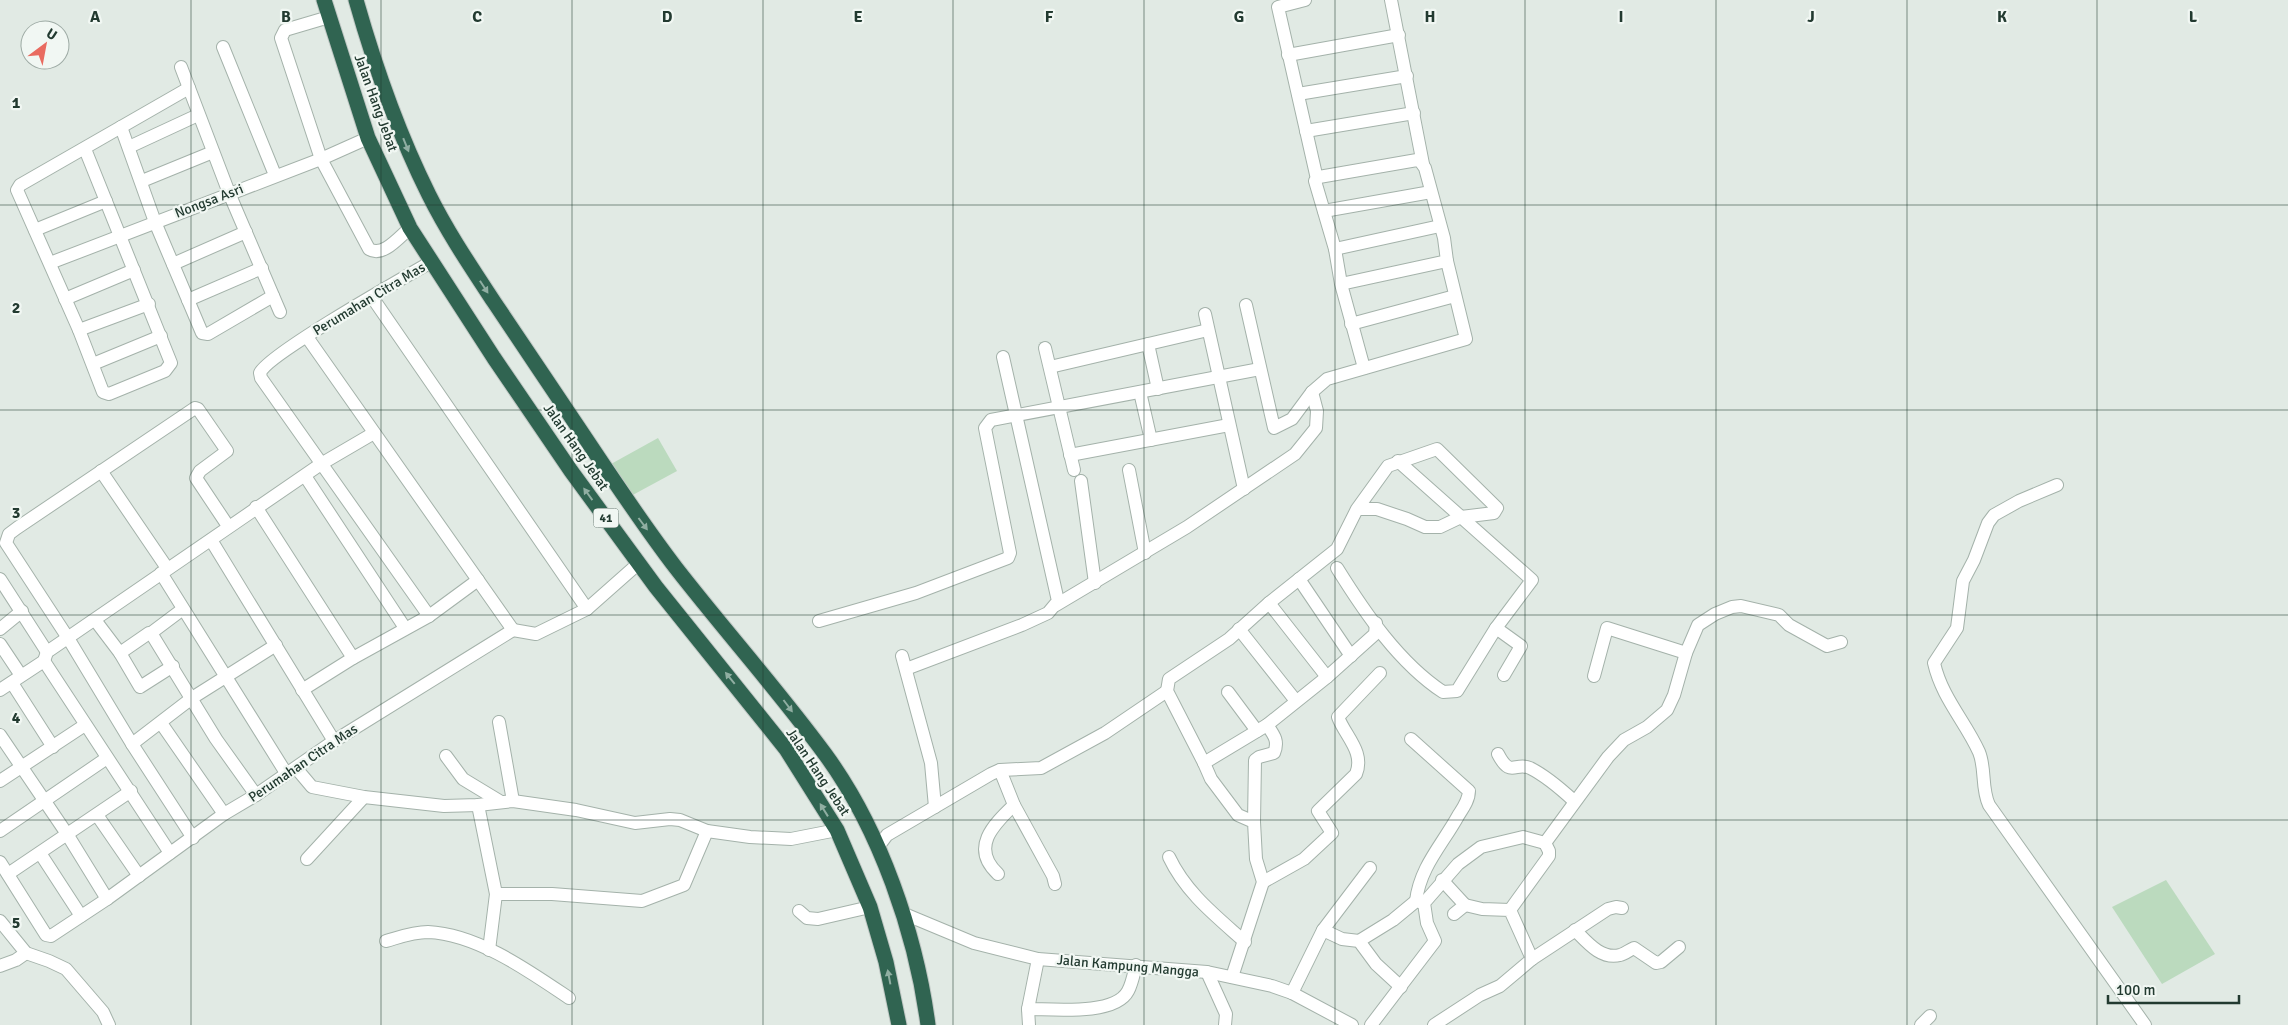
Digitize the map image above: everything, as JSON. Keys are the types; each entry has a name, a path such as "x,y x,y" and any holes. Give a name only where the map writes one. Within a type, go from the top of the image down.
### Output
{"highway":[{"name":"Jalan Hang Jebat","path":"324,0 368,138 410,228 431,262 571,470 639,563 786,749 837,830 870,907 886,962 899,1025"},
{"path":"356,0 378,73 409,152 453,240 628,503 677,570 763,673 844,783 878,847 902,913 915,959 928,1025"},
{"path":"786,749 808,733"}],"street":[{"path":"1305,0 1278,7 1317,178 1315,184 1335,249 1341,284 1364,368"},
{"path":"1246,305 1274,428 1292,419 1312,392 1327,379 1466,339 1440,226 1423,164 1391,0"},
{"path":"329,17 285,30 281,38 321,159 369,250 375,252 384,250 410,228"},
{"path":"1288,54 1399,34"},
{"path":"223,47 275,175"},
{"path":"181,67 198,116 229,193 280,312"},
{"path":"1298,94 1407,76"},
{"path":"86,149 171,362 168,369 156,375 107,394 103,392 50,263 17,194 20,185 86,149 120,127 189,88"},
{"path":"1306,132 1414,113"},
{"path":"129,147 198,116"},
{"path":"120,127 142,181 155,222 202,333 208,334 273,296"},
{"name":"Nongsa Asri","path":"50,263 275,175 321,159 368,138"},
{"path":"142,181 213,152"},
{"path":"1317,178 1417,160 1423,164"},
{"path":"1324,211 1431,192"},
{"path":"35,230 106,201"},
{"path":"1335,249 1440,226"},
{"path":"173,264 246,232"},
{"path":"1341,284 1447,261"},
{"name":"Perumahan Citra Mas","path":"429,616 320,464 261,378 260,373 266,364 307,337 431,262"},
{"path":"188,300 262,268"},
{"path":"65,299 134,270"},
{"path":"1351,324 1455,296"},
{"path":"372,297 587,609"},
{"path":"79,330 149,304"},
{"path":"1205,314 1244,489"},
{"path":"1050,367 1208,330"},
{"path":"93,364 161,336"},
{"name":"Perumahan Citra Mas","path":"8,874 49,936 107,899 224,814 512,630 307,337"},
{"path":"1148,344 1158,389"},
{"path":"1045,348 1074,470"},
{"path":"1003,357 1058,601 1056,604"},
{"path":"819,621 916,593 1008,558 1010,553 1007,533 985,428 991,420 1260,369"},
{"path":"1140,392 1151,440"},
{"path":"906,669 1022,625 1048,612 1056,604 1145,553 1244,489 1295,454 1316,428 1317,411 1312,392"},
{"path":"193,838 132,744 68,638 6,543 6,540 16,528 197,408 228,452 200,471 196,478 228,526"},
{"path":"1070,455 1229,425"},
{"path":"0,690 68,638 211,540 228,526 305,476 320,464 374,434"},
{"path":"1254,822 1238,815 1211,779 1166,691 1167,684 1173,675 1216,649 1269,603 1337,549 1357,509 1388,466 1438,449 1497,508 1494,513 1461,517 1440,527 1425,527 1407,518 1377,509 1357,509"},
{"path":"1337,568 1400,656 1425,680 1443,692 1457,691 1496,628 1532,579 1398,462"},
{"path":"1129,470 1145,553"},
{"path":"101,471 164,571 183,609 226,676 291,770 312,787 444,806 478,805 507,801 576,810 635,823 664,818 680,820 707,830 750,837 791,839 837,830"},
{"path":"305,476 404,628"},
{"path":"1081,481 1095,583"},
{"path":"2057,485 2019,501 1994,515 1988,523 1974,560 1963,581 1957,628 1934,663 1938,682 1979,753 1984,792 1989,805 2145,1025"},
{"path":"256,508 353,658"},
{"path":"211,540 334,742"},
{"path":"512,630 536,634 587,609 639,563"},
{"path":"0,579 22,611 85,725 131,791 170,853"},
{"path":"1299,579 1351,656"},
{"path":"302,690 404,628 429,616 478,580"},
{"path":"1269,603 1327,677"},
{"path":"1545,843 1574,801 1621,743 1647,727 1667,710 1674,695 1686,653 1698,625 1715,614 1732,607 1741,606 1779,614 1788,625 1827,646 1841,642"},
{"path":"120,653 149,633 151,634 183,609"},
{"path":"0,629 22,611"},
{"path":"95,620 120,653 140,687 173,666"},
{"path":"1204,763 1262,728 1327,677 1375,634 1376,623"},
{"path":"1496,628 1521,646 1504,675"},
{"path":"1594,676 1607,628 1686,653"},
{"path":"1239,629 1296,701"},
{"path":"151,634 173,666 216,739 256,795"},
{"path":"0,644 16,679 53,747"},
{"path":"132,744 162,723 192,698 276,645"},
{"path":"902,656 930,763 935,806"},
{"path":"1263,882 1304,859 1332,833 1318,811 1356,774 1358,768 1354,745 1338,717 1380,673"},
{"path":"878,847 887,835 1000,770 1041,768 1105,733 1166,691"},
{"path":"1228,692 1262,728 1276,737 1274,753 1258,757 1254,760 1256,859 1263,882 1245,942 1232,977"},
{"path":"499,722 507,801"},
{"path":"162,723 224,814"},
{"path":"0,781 85,725"},
{"path":"0,735 67,834 107,899"},
{"path":"1371,1025 1436,941 1420,902 1418,886 1422,872 1451,830 1468,798 1469,791 1412,739"},
{"path":"1498,754 1510,768 1514,769 1521,766 1529,768 1555,785 1574,801"},
{"path":"446,756 463,779 507,801"},
{"path":"0,831 107,758"},
{"path":"1000,770 1014,805 1053,876 1055,884"},
{"path":"0,862 8,874 131,791"},
{"path":"306,859 364,796"},
{"path":"478,805 496,894 489,950"},
{"path":"998,874 990,867 986,857 988,833 1014,805"},
{"path":"97,815 139,876"},
{"path":"496,894 552,894 648,901 684,885 707,830"},
{"path":"1323,930 1337,937 1359,941 1420,902 1466,857 1481,847 1523,837 1545,843 1549,856 1510,910"},
{"path":"40,853 81,916"},
{"path":"1169,857 1189,890 1245,942"},
{"path":"1292,993 1323,930 1370,868"},
{"path":"1442,880 1465,905 1482,909 1510,910"},
{"path":"1454,914 1465,905"},
{"path":"799,911 807,918 818,919 870,907"},
{"path":"1434,1025 1480,996 1500,986 1532,959 1575,930 1611,908 1622,908"},
{"path":"1510,910 1532,959"},
{"name":"Jalan Kampung Mangga","path":"902,913 974,943 1038,959 1208,972 1272,986 1292,993 1352,1025"},
{"path":"0,921 26,953 66,969 103,1012 109,1025"},
{"path":"1575,930 1598,951 1611,956 1621,956 1634,948 1656,963 1661,962 1679,947"},
{"path":"386,941 412,933 427,932 451,935 489,950 569,998"},
{"path":"1359,941 1376,964 1401,987"},
{"path":"0,966 16,960 26,953"},
{"path":"1028,1025 1028,1009 1038,959"},
{"path":"1028,1009 1097,1009 1122,999 1129,991 1136,965"},
{"path":"1208,972 1226,1014 1225,1025"}],"green space":[{"path":"658,438 677,471 629,497 611,464"},
{"path":"2166,880 2215,954 2162,984 2112,907"}]}
